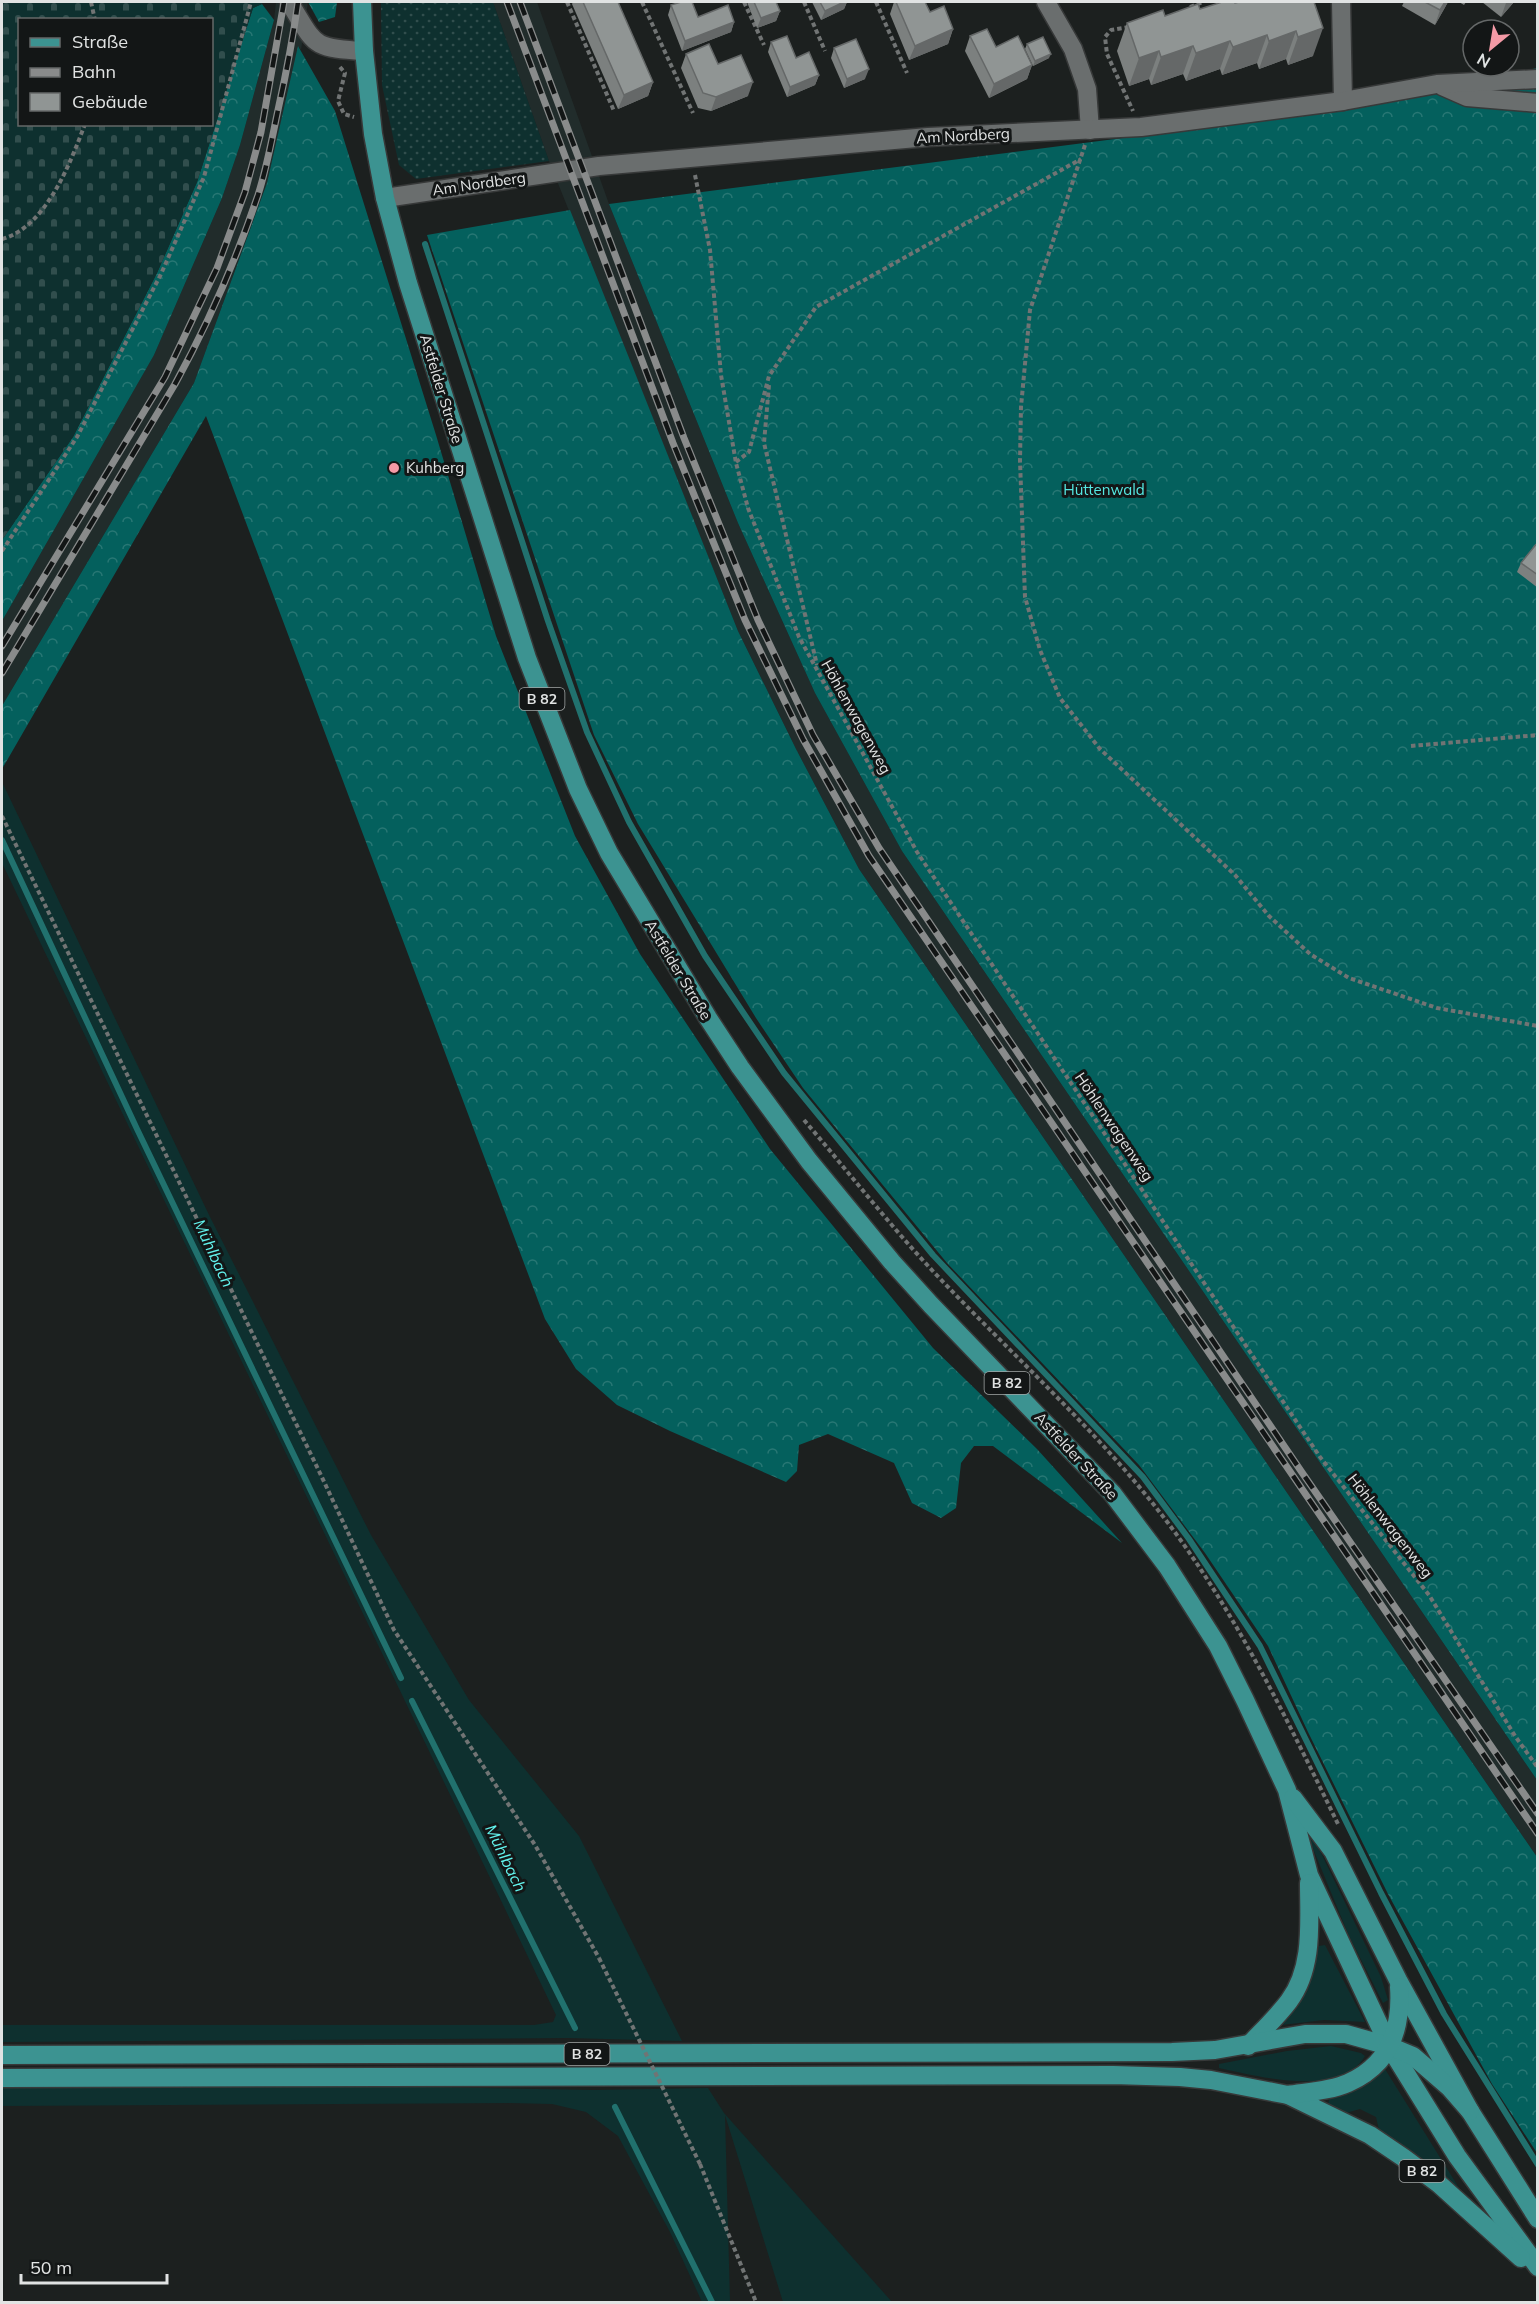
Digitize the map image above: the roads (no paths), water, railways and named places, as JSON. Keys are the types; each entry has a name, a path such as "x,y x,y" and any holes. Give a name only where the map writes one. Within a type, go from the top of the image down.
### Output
{"main road":[{"name":"Astfelder Straße","path":"362,2 370,116 386,198 408,283 527,658 578,789 609,853 708,1018 740,1067 809,1161 923,1297 1080,1458 1144,1534 1218,1646 1287,1790"},
{"name":"B 82","path":"1287,1790 1309,1875 1389,2046 1456,2156 1538,2267"},
{"name":"B 82","path":"1287,1790 1333,1851 1398,1980 1470,2111 1538,2219"},
{"name":"B 82","path":"1248,2046 1290,2000 1303,1972 1309,1941 1309,1875"},
{"name":"B 82","path":"1288,2095 1347,2083 1365,2073 1378,2062 1389,2046 1400,2017 1398,1980"},
{"name":"B 82","path":"2,2055 1172,2052 1215,2050 1248,2046 1305,2034 1331,2033 1356,2036 1413,2056 1450,2088 1470,2111"},
{"name":"B 82","path":"2,2078 1113,2075 1211,2080 1288,2095 1370,2135 1439,2184 1538,2274"}],"street":[{"path":"289,2 312,40 323,47 364,51"},
{"path":"1046,2 1073,49 1087,89 1090,130"},
{"path":"1341,2 1343,101"},
{"name":"Am Nordberg","path":"386,198 599,166 928,137 1141,128 1343,101 1437,84 1538,79"},
{"path":"1437,84 1467,97 1538,103"}],"waterway":[{"path":"425,244 548,621 587,732 629,822 705,956 784,1073 933,1255 1143,1477 1189,1539 1260,1646 1381,1893 1444,2014 1538,2165"},
{"name":"Mühlbach","path":"2,840 137,1129 401,1678"},
{"name":"Mühlbach","path":"412,1701 575,2028"},
{"name":"Mühlbach","path":"615,2107 712,2302"}],"railway":[{"path":"2,646 165,377 217,268 245,192 261,132 284,2"},
{"path":"2,673 175,384 221,291 264,174 287,70 298,2"},
{"path":"507,2 673,443 745,620 803,739 869,856 1538,1834"},
{"path":"520,2 684,438 758,620 813,735 879,848 1301,1471 1538,1814"}],"place":[{"name":"Kuhberg","path":"394,468"}],"park label":[{"name":"Hüttenwald","path":"1104,490"}]}
